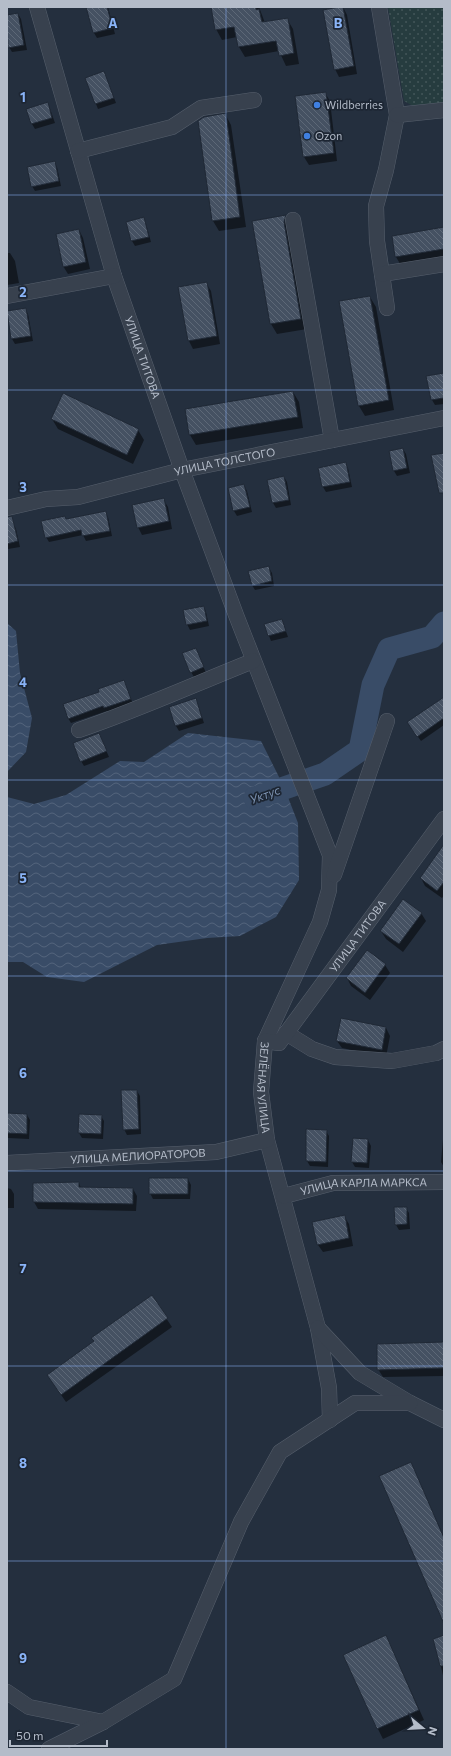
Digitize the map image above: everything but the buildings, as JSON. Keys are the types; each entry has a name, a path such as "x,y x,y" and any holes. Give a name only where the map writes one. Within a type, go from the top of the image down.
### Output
{"street":[{"name":"УЛИЦА ТИТОВА","path":"37,7 114,276 182,470 253,661 270,699 330,855"},
{"path":"379,7 397,115 386,170 376,206 377,241 387,308"},
{"path":"78,151 172,127 201,108 254,100"},
{"path":"397,115 444,110"},
{"path":"293,220 332,440"},
{"path":"382,274 444,264"},
{"path":"7,296 114,276"},
{"name":"УЛИЦА ТОЛСТОГО","path":"7,508 46,499 78,497 182,470 444,418"},
{"path":"79,730 120,716 253,661"},
{"path":"329,890 386,721"},
{"name":"УЛИЦА ТИТОВА","path":"265,1041 279,1043 444,819"},
{"name":"ЗЕЛЁНАЯ УЛИЦА","path":"330,855 329,890 320,922 265,1041 261,1092 267,1140 284,1196 318,1328 329,1388 330,1420"},
{"path":"286,1033 312,1049 335,1057 392,1061 436,1053 444,1049"},
{"name":"УЛИЦА МЕЛИОРАТОРОВ","path":"7,1163 216,1152 267,1140"},
{"name":"УЛИЦА КАРЛА МАРКСА","path":"284,1196 333,1183 444,1182"},
{"path":"318,1328 360,1372 410,1403 444,1420"},
{"path":"49,1749 103,1722 174,1680 241,1522 280,1452 355,1403 410,1403"},
{"path":"7,1692 29,1707 103,1722"}],"green space":[{"path":"388,7 444,7 444,104 415,107 404,101"}],"water":[{"path":"7,623 16,631 20,673 32,718 26,752 7,772"},
{"path":"188,733 261,741 284,787 298,823 299,880 276,917 240,936 207,938 157,945 84,982 47,977 23,962 7,962 7,797 34,804 66,795 120,761 144,762"}],"waterway":[{"name":"Уктус","path":"255,798 325,774 360,750 373,685 389,649 432,637 444,623"}],"place":[{"name":"Wildberries","path":"317,105"},
{"name":"Ozon","path":"307,136"}]}
